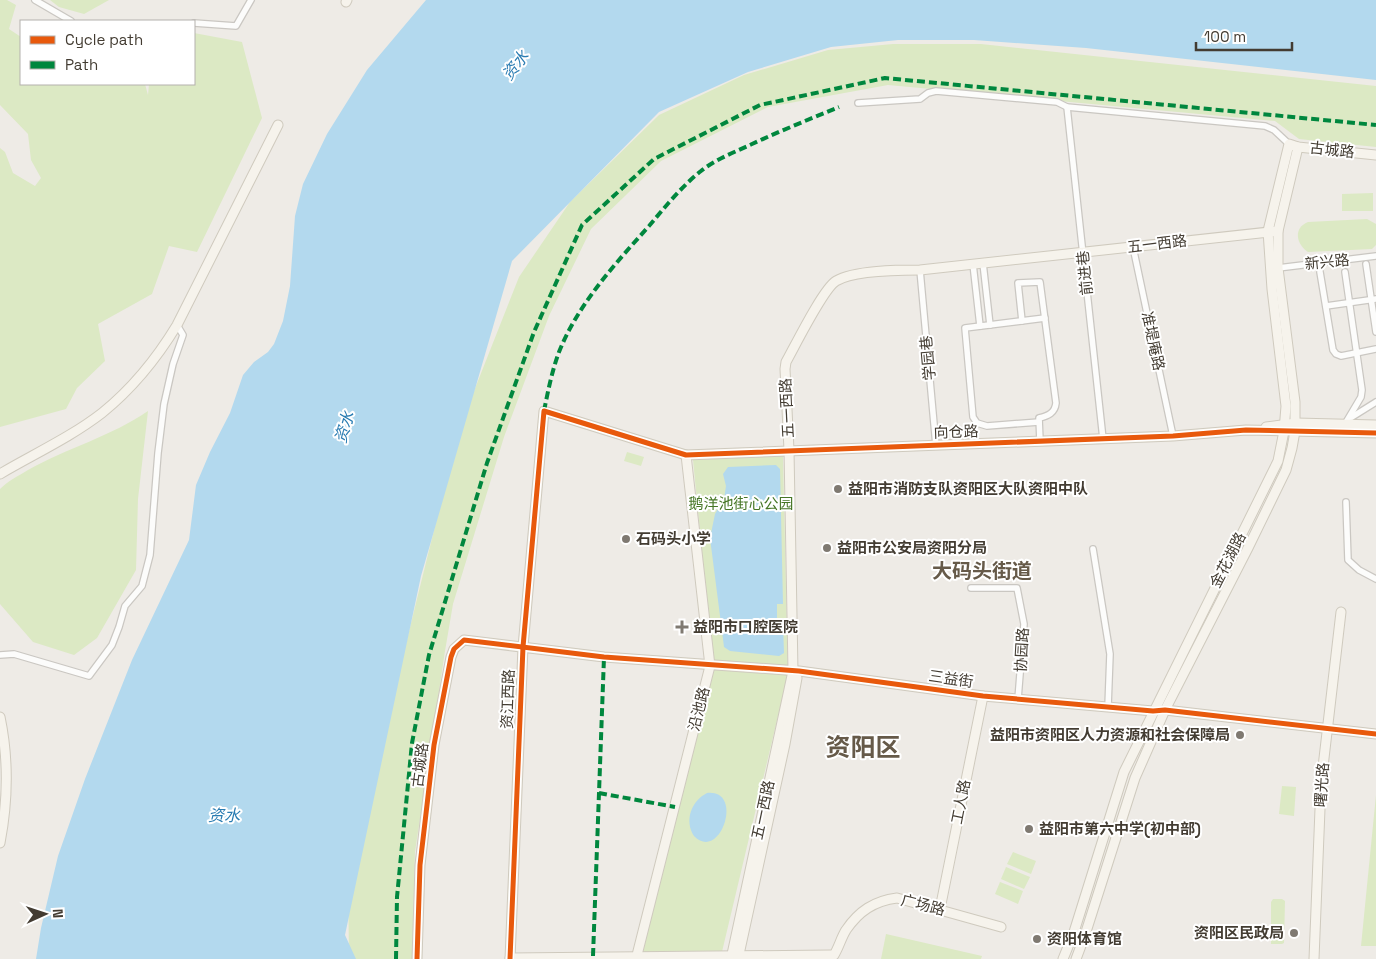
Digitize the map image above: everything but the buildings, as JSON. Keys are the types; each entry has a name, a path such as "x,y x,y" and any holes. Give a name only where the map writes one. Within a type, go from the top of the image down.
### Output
{"street":[{"path":"35,0 69,20"},
{"path":"195,23 236,26 251,0"},
{"path":"858,103 920,99 928,93 936,91 1058,102 1067,107 1265,126 1274,130 1289,144"},
{"name":"前进巷","path":"1067,107 1103,439"},
{"path":"0,474 85,425 102,413 122,396 160,354 177,326 278,125"},
{"name":"古城路","path":"1289,144 1298,147 1376,155"},
{"name":"金花湖路","path":"1063,959 1074,932 1124,772 1278,461 1285,427 1286,406 1272,290 1268,231 1289,144"},
{"path":"1076,959 1135,778 1165,710 1286,470 1295,427 1295,402 1278,268 1278,231 1298,147"},
{"name":"五一西路","path":"734,957 785,744 796,671 792,450 785,369 786,362 827,291 836,281 860,274 920,270 1278,231"},
{"name":"准堤庵路","path":"1133,247 1173,436"},
{"name":"新兴路","path":"1278,268 1376,256"},
{"path":"983,263 990,325"},
{"path":"973,264 980,326"},
{"path":"1366,264 1373,299 1376,332"},
{"name":"学园巷","path":"920,270 936,446"},
{"path":"1320,272 1333,350 1340,356 1376,348"},
{"path":"1345,272 1362,390 1361,397 1345,424"},
{"path":"1022,321 1018,283 1040,282 1056,403 1053,412 1039,418 1040,441"},
{"path":"1326,306 1373,299"},
{"path":"1039,422 987,426 977,423 973,417 966,328 1045,318"},
{"path":"0,654 14,654 89,676 112,644 125,606 142,586 150,555 164,404 173,364 183,335 177,326"},
{"path":"1345,424 1355,414 1376,402"},
{"name":"向仓路","path":"544,411 686,455 1173,436 1345,424 1376,425"},
{"name":"资江西路","path":"510,958 523,647 544,411"},
{"name":"向仓路","path":"1295,427 1376,433"},
{"name":"沿池路","path":"636,958 710,666 686,455"},
{"path":"1346,502 1348,560 1359,570 1376,579"},
{"path":"1093,550 1110,654 1108,707"},
{"name":"协园路","path":"971,588 1017,588 1024,624 1018,699"},
{"name":"曙光路","path":"1314,959 1321,784 1341,612"},
{"name":"古城路","path":"417,959 420,865 433,754 454,649 464,640 523,647"},
{"name":"三益街","path":"523,647 604,657 796,671 983,696 1153,711 1165,710 1376,734"},
{"name":"工人路","path":"940,909 983,696"},
{"path":"0,717 6,762 7,790 0,843"},
{"name":"广场路","path":"510,958 834,955 846,930 862,911 883,899 897,898 1002,927"}],"green space":[{"path":"0,0 7,0 16,5 9,29 20,36 20,85 145,85 148,95 149,85 195,85 195,33 242,42 262,118 197,252 169,246 152,294 98,324 105,361 77,388 66,409 0,427 0,148 5,152 13,173 35,186 41,178 31,160 28,134 0,105"},
{"path":"50,0 109,0 84,14 59,7"},
{"path":"893,44 981,44 1376,86 1376,147 1299,139 1275,121 888,85 768,107 661,161 591,229 549,316 504,437 453,604 415,852 412,959 349,959 348,878 459,429 519,277 570,202 659,115 744,75 828,50"},
{"path":"1373,193 1373,211 1342,211 1342,194"},
{"path":"1367,219 1376,224 1376,245 1372,249 1308,252 1299,241 1298,232 1308,222"},
{"path":"148,411 138,499 136,570 97,638 74,655 33,642 0,604 0,489 43,462 120,428"},
{"path":"627,452 644,457 641,466 624,461"},
{"name":"鹅洋池街心公园","path":"783,456 788,674 721,956 641,959 713,666 693,460"},
{"path":"1282,786 1296,787 1294,816 1279,814"},
{"path":"1376,795 1376,946 1361,946"},
{"path":"1013,852 1036,861 1031,874 1007,864"},
{"path":"1006,867 1030,877 1024,889 1001,879"},
{"path":"1000,882 1023,891 1018,904 995,894"},
{"path":"1273,899 1285,901 1284,943 1282,944 1271,944 1271,902"},
{"path":"886,934 982,956 981,959 881,959"}],"water":[{"name":"资水","path":"426,0 1376,0 1376,80 1086,48 974,40 898,40 831,47 748,72 659,112 512,261 421,576 345,935 356,959 36,959 41,928 58,856 85,779 132,660 189,540 196,485 230,413 243,375 274,344 283,321 290,286 295,216 303,184 327,134 367,70"},
{"path":"776,465 780,469 783,604 777,604 777,624 783,624 784,653 779,656 730,651 724,647 710,538 715,514 724,499 726,486 723,474 728,467"},
{"path":"707,793 718,795 725,802 726,812 720,833 712,840 704,842 694,836 691,830 690,818 693,806"}],"marked path":[{"path":"396,959 397,897 412,743 429,655 487,463 534,332 582,225 654,159 760,105 885,78 1376,125"},
{"path":"544,411 550,381 559,352 576,317 598,285 680,190 701,171 719,159 839,107"},
{"path":"593,956 604,657"},
{"path":"599,793 675,807"}],"cycle path":[{"path":"510,959 523,647 544,411 686,455 1173,436 1246,430 1376,433"},
{"path":"417,959 420,865 434,745 451,657 454,649 464,640 604,657 799,671 983,696 1153,711 1165,710 1376,734"}],"place":[{"name":"益阳市消防支队资阳区大队资阳中队","path":"838,489"},
{"name":"石码头小学","path":"626,539"},
{"name":"益阳市公安局资阳分局","path":"827,548"},
{"name":"益阳市口腔医院","path":"682,627"},
{"name":"益阳市资阳区人力资源和社会保障局","path":"1240,735"},
{"name":"益阳市第六中学(初中部)","path":"1029,829"},
{"name":"资阳区民政局","path":"1294,933"},
{"name":"资阳体育馆","path":"1037,939"}],"district":[{"name":"大码头街道","path":"982,571"},
{"name":"资阳区","path":"863,747"}]}
